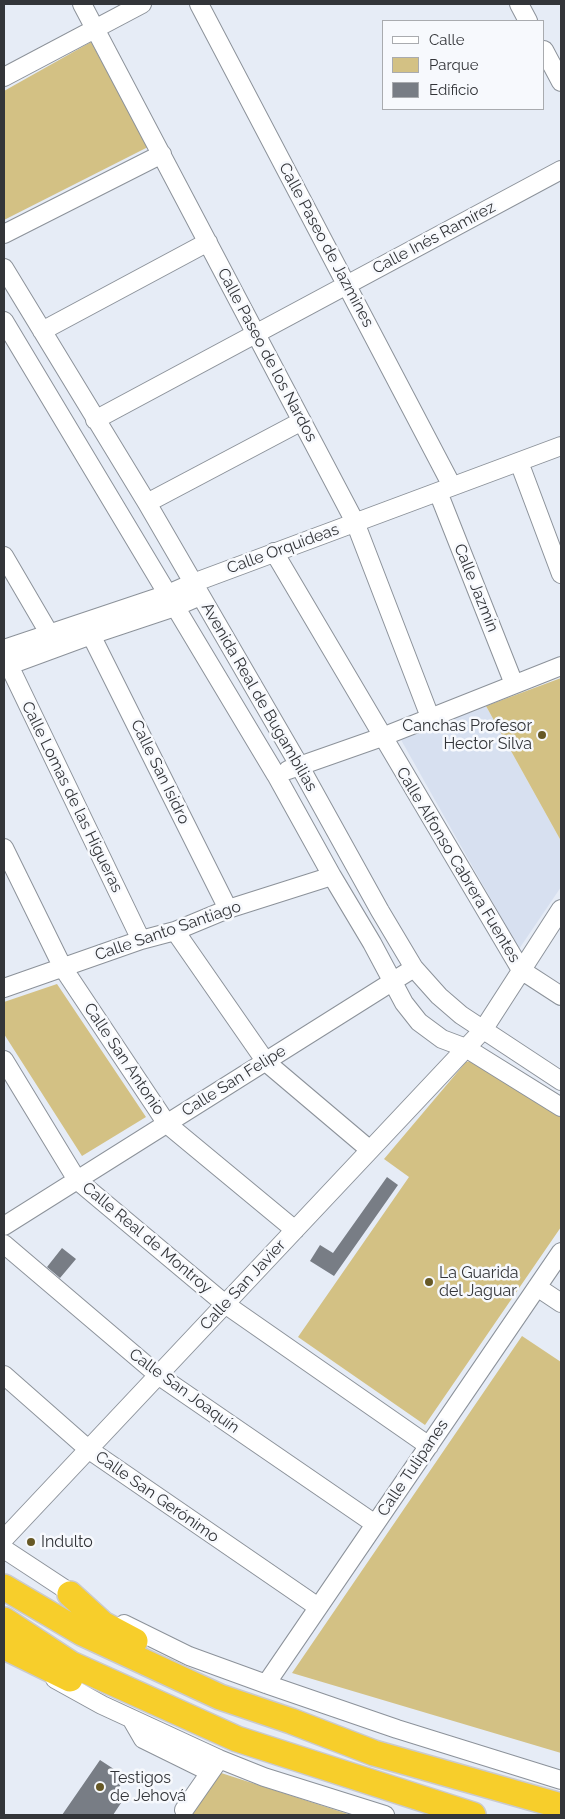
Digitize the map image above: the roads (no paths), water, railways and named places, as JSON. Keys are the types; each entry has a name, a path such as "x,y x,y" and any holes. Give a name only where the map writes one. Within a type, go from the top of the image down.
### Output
{"highway":[{"path":"4,1587 82,1633 220,1697 374,1753 559,1805"},
{"path":"70,1594 103,1624 291,1722"},
{"path":"4,1620 71,1664 237,1739 473,1815"},
{"path":"4,1647 78,1683 129,1701 178,1712"},
{"path":"410,1796 447,1815"}],"street":[{"name":"Calle Paseo de los Nardos","path":"82,4 355,522 430,717"},
{"path":"4,77 142,4"},
{"name":"Calle Paseo de Jazmines","path":"199,4 346,285 445,489"},
{"path":"519,4 527,20"},
{"path":"545,52 561,82"},
{"path":"4,234 162,154"},
{"name":"Calle Inés Ramírez","path":"95,420 561,170"},
{"path":"42,332 208,242"},
{"name":"Avenida Real de Bugambilias","path":"4,268 147,503 414,968 439,996 483,1030 561,1081"},
{"name":"Avenida Real de Bugambilias","path":"4,321 276,775 404,1003 419,1022 442,1039 466,1048 561,1107"},
{"path":"147,503 302,421"},
{"name":"Calle Orquideas","path":"5,659 91,635 172,600 274,552 561,446"},
{"path":"519,462 561,574"},
{"name":"Calle Jazmín","path":"445,489 514,684"},
{"name":"Calle Alfonso Cabrera Fuentes","path":"274,552 521,970"},
{"path":"4,556 49,633"},
{"name":"Calle Orquideas","path":"5,659 49,633 172,600"},
{"name":"Calle San Isidro","path":"91,635 228,909"},
{"name":"Calle Lomas de las Higueras","path":"5,659 141,940"},
{"path":"276,775 299,765 382,737 561,666"},
{"name":"Calle San Antonio","path":"4,848 63,968 167,1124 295,1230"},
{"name":"Calle Santo Santiago","path":"4,988 141,940 175,931 228,909 332,876"},
{"name":"Calle San Javier","path":"4,1539 483,1030 561,909"},
{"path":"175,931 266,1062 370,1150"},
{"name":"Calle San Felipe","path":"4,1226 414,968"},
{"path":"521,970 561,996"},
{"name":"Calle Real de Montroy","path":"4,1060 77,1180 225,1304 429,1446"},
{"name":"Calle San Joaquín","path":"4,1244 158,1375 375,1524"},
{"name":"Calle Tulipanes","path":"266,1684 561,1252"},
{"path":"537,1288 560,1299"},
{"name":"Calle San Gerónimo","path":"4,1376 88,1449 318,1608"},
{"path":"4,1550 70,1594 114,1619 188,1656 397,1729 561,1780"},
{"path":"4,1647 44,1673 214,1765 264,1777 385,1815"},
{"path":"184,1810 214,1765"}],"place":[{"name":"Canchas Profesor Hector Silva","path":"542,735"},
{"name":"La Guarida del Jaguar","path":"429,1282"},
{"name":"Indulto","path":"31,1542"},
{"name":"Testigos de Jehová","path":"100,1787"}]}
